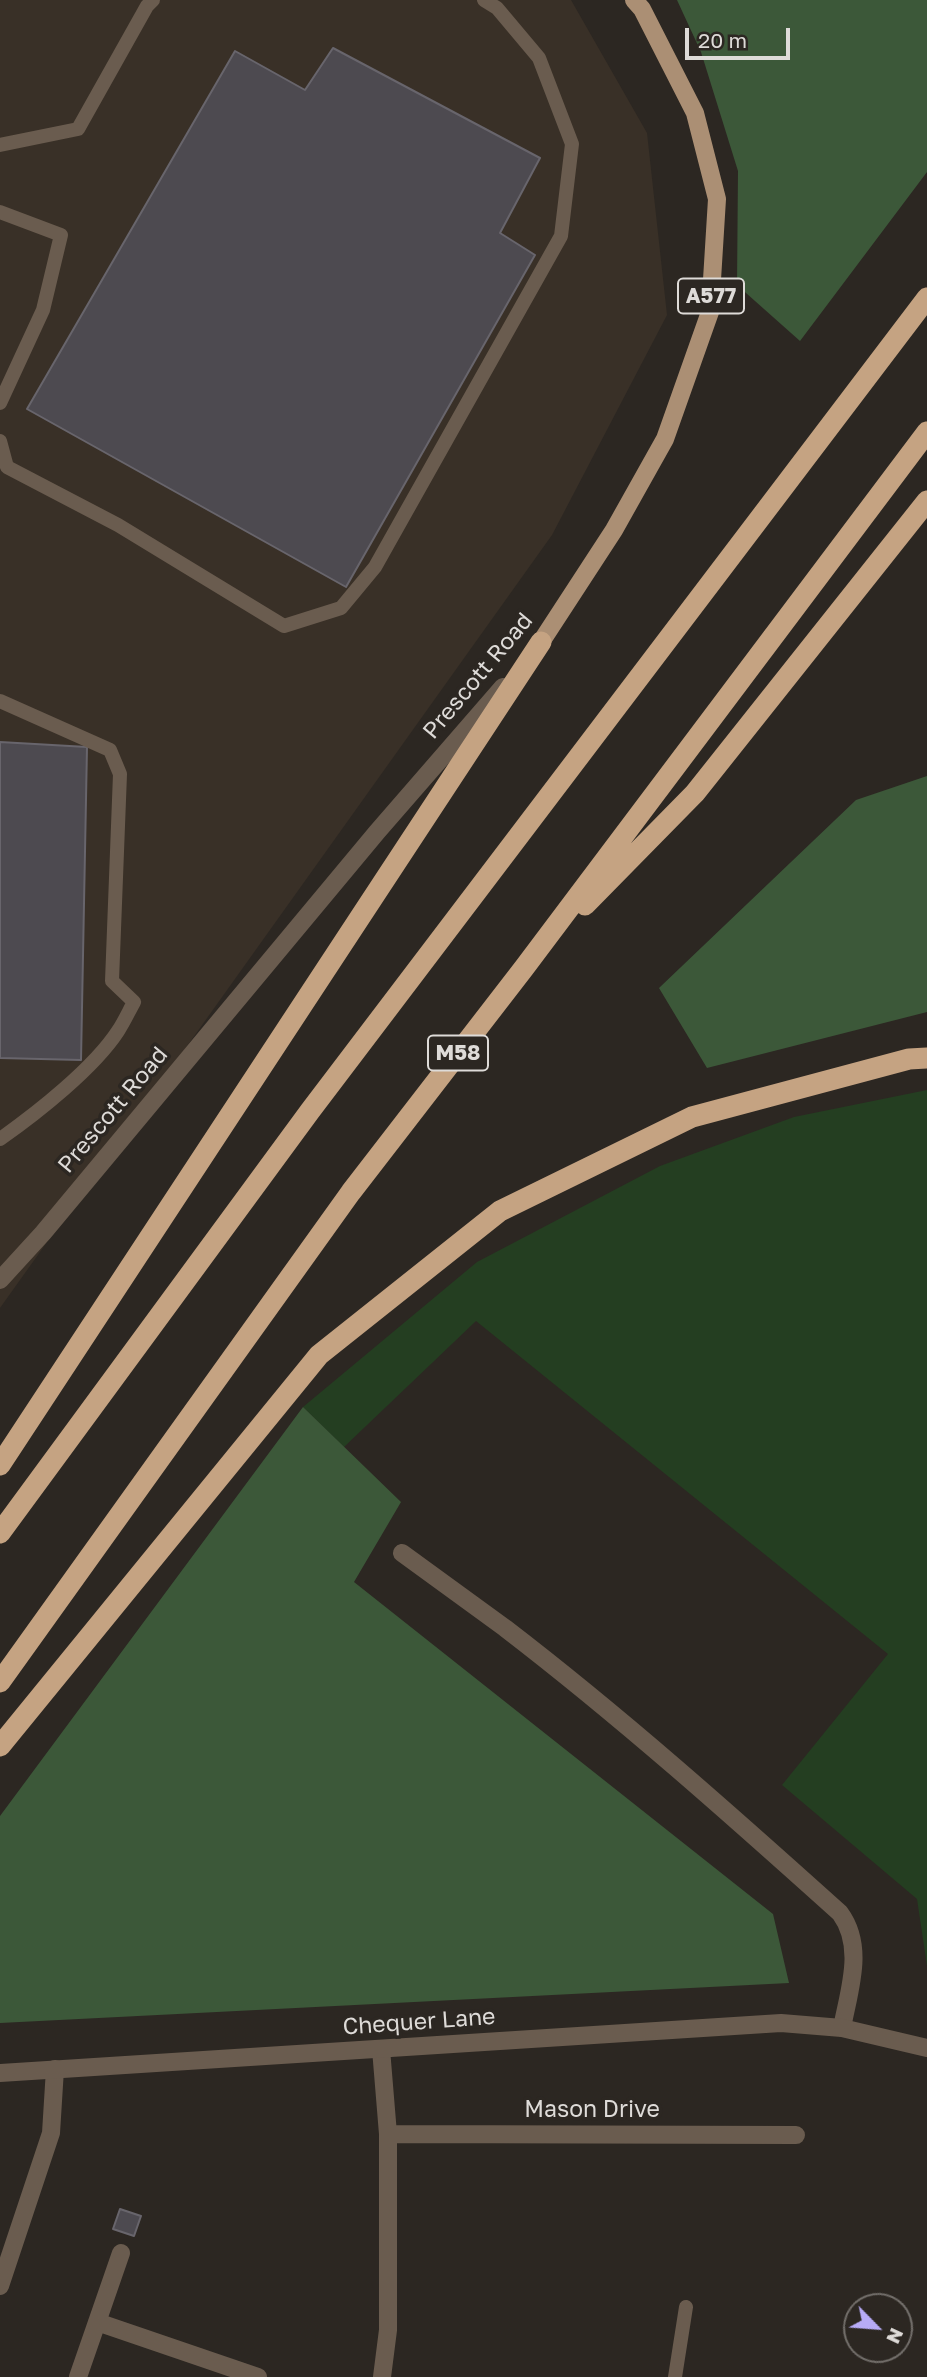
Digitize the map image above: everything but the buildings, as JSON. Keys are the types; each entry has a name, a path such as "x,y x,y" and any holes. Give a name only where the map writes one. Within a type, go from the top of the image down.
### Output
{"highway":[{"path":"0,1533 319,1100 927,298"},
{"name":"M58","path":"0,1682 351,1192 524,968 927,432"},
{"name":"M58","path":"524,968 695,793 927,501"},
{"path":"0,1465 541,642"},
{"path":"0,1746 319,1355 500,1211 692,1117 909,1059 927,1058"}],"main road":[{"name":"Prescott Road","path":"541,642 614,530 665,439 710,312 717,199 695,113 642,9 634,0"}],"street":[{"name":"Prescott Road","path":"0,1280 43,1233 377,832 541,642"},
{"path":"402,1553 505,1629 610,1713 741,1823 840,1913 848,1924 853,1939 853,1970 842,2028"},
{"name":"Chequer Lane","path":"0,2073 781,2023 842,2028 927,2048"},
{"path":"381,2049 388,2134 388,2330 382,2377"},
{"path":"0,2286 51,2133 55,2069"},
{"name":"Mason Drive","path":"388,2134 796,2135"},
{"path":"78,2377 121,2253"},
{"path":"97,2322 258,2377"}],"lane":[{"path":"0,145 78,129 153,0"},
{"path":"0,441 7,467 118,525 284,626 341,608 375,568 561,236 572,144 539,58 497,8 484,0"},
{"path":"0,212 61,235 43,310 0,403"},
{"path":"0,701 110,750 120,774 112,981 134,1002 118,1032 79,1075 22,1124 0,1139"},
{"path":"675,2377 686,2307"}],"shaded area":[{"path":"0,0 571,0 647,133 667,315 552,535 0,1308"}],"green space":[{"path":"677,0 927,0 927,172 800,341 737,285 738,171 701,52"},
{"path":"927,776 927,1012 707,1068 659,988 856,800"},
{"path":"927,1090 927,1966 917,1899 782,1785 888,1654 476,1321 344,1447 303,1407 477,1262 660,1166 794,1117"},
{"path":"303,1407 401,1502 354,1582 773,1914 789,1983 0,2023 0,1816"}]}
